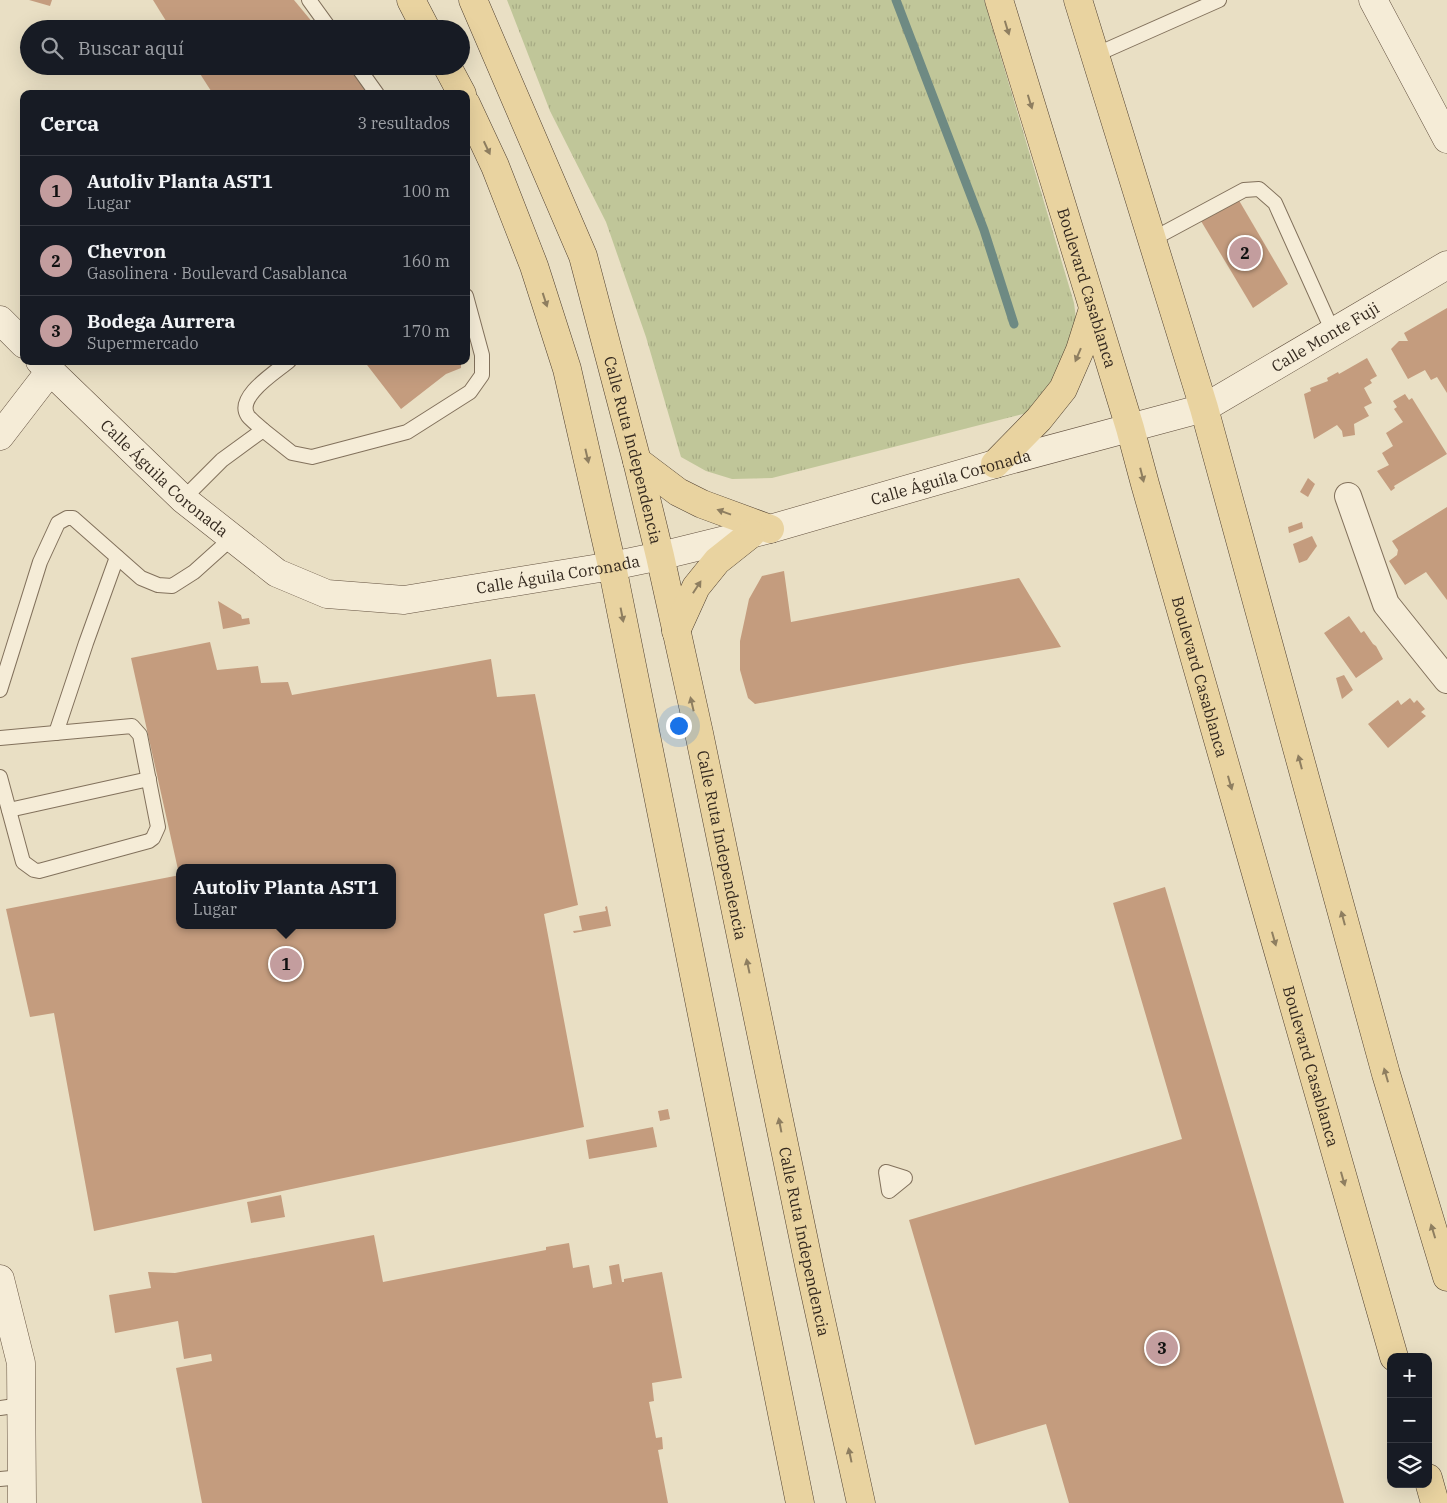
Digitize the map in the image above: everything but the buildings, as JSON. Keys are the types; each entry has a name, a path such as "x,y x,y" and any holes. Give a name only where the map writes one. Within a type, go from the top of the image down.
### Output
{"main road":[{"path":"410,0 421,20"},
{"name":"Calle Ruta Independencia","path":"474,0 582,256 637,461 660,556 810,1270 861,1503"},
{"name":"Boulevard Casablanca","path":"999,0 1130,428 1393,1353"},
{"path":"1078,0 1204,408 1383,1065 1447,1277"},
{"path":"452,75 460,90"},
{"path":"470,113 495,166 534,266 567,369 612,566 800,1503"},
{"path":"995,464 1039,419 1062,390 1080,350 1093,309"},
{"path":"637,461 678,492 761,531"},
{"path":"676,631 696,587 717,561 761,531"},
{"path":"1431,1488 1435,1503"}],"street":[{"path":"1373,0 1447,139"},
{"name":"Calle Monte Fuji","path":"1204,408 1447,265"},
{"path":"0,320 20,340"},
{"path":"0,436 45,366"},
{"name":"Calle Águila Coronada","path":"45,366 183,499 277,573 327,594 404,600 612,566 660,556 761,531 995,464 1204,408"},
{"path":"1348,496 1386,604 1447,680"},
{"path":"0,1279 21,1363 11,1406 14,1486"}],"lane":[{"path":"309,0 323,20"},
{"path":"1095,54 1219,0"},
{"path":"363,75 374,90"},
{"path":"1151,240 1244,190 1259,190 1275,203 1333,332"},
{"path":"284,365 250,393 246,404 247,415 292,454 312,457 407,432 470,392 482,375 482,355 470,311"},
{"path":"183,499 222,460 263,430"},
{"path":"0,690 40,562 58,523 67,518 73,518 141,578 158,585 172,586 194,572 233,537"},
{"path":"56,733 117,557"},
{"path":"0,738 132,726 140,735 158,827 153,838 149,841 39,872 27,867 23,862 0,778"},
{"path":"9,810 149,778"},
{"path":"886,1172 889,1191"}],"green space":[{"path":"507,0 984,0 1074,303 1077,327 1071,358 1027,413 772,478 732,479 706,471 681,457 646,337 606,222 550,111"}],"waterway":[{"path":"896,0 984,230 1014,324"}],"place":[{"name":"Chevron","path":"1245,253"},
{"name":"Autoliv Planta AST1","path":"286,964"},
{"name":"Bodega Aurrera","path":"1162,1348"}]}
